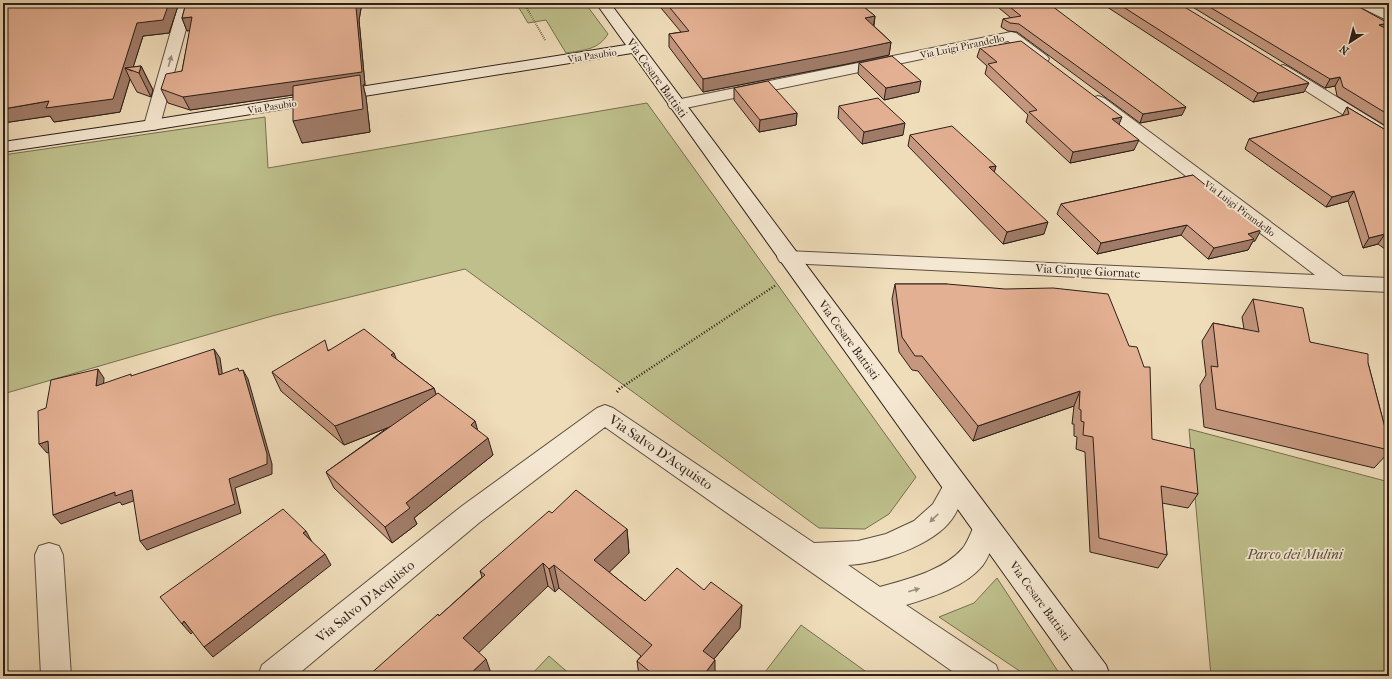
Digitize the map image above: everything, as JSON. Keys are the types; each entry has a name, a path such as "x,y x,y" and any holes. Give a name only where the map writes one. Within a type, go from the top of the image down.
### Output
{"street":[{"path":"152,126 186,3"},
{"name":"Via Cesare Battisti","path":"603,3 792,264 1095,676"},
{"path":"1363,3 1389,17"},
{"name":"Via Luigi Pirandello","path":"676,105 1011,36 1056,69"},
{"name":"Via Pasubio","path":"3,146 152,126 635,48"},
{"path":"1268,61 1389,136"},
{"name":"Via Luigi Pirandello","path":"1087,93 1338,283"},
{"name":"Via Cinque Giornate","path":"792,264 1389,285"},
{"name":"Via Salvo D'Acquisto","path":"273,676 471,514 605,414 985,676"},
{"path":"811,556 858,553 891,545 923,529 942,512 956,486"},
{"path":"877,601 922,588 956,570 973,556 986,528"},
{"path":"49,555 56,676"}],"path":[{"path":"524,3 545,40"},
{"path":"605,414 619,389 792,264"}],"green space":[{"path":"516,3 585,3 608,34 595,46 585,50 566,53 546,20 528,23"},
{"path":"647,103 916,477 889,514 865,529 819,528 465,269 272,316 3,394 3,155 265,117 268,168"},
{"name":"Parco dei Mulini","path":"1189,429 1389,482 1389,676 1211,676"},
{"path":"997,578 1061,676 1027,676 939,617 974,603"},
{"path":"801,625 872,676 762,676"},
{"path":"549,656 572,676 530,676"}],"building":[{"path":"3,3 169,3 163,20 137,23 113,99 46,108 49,101 3,109"},
{"path":"186,3 356,3 362,72 183,97 161,89 166,74 182,71 192,17 182,18"},
{"path":"666,3 859,3 875,16 865,18 891,42 703,79 669,34 689,31"},
{"path":"1005,3 1048,3 1186,107 1143,114 1019,24 1010,23 1003,19 1021,16"},
{"path":"1117,3 1178,3 1309,83 1258,93"},
{"path":"1203,3 1352,3 1388,23 1379,25 1389,30 1389,115 1343,87 1340,77 1330,79"},
{"path":"1021,41 1122,117 1112,119 1139,140 1073,152 1029,112 1037,110 988,64 997,62 980,48"},
{"path":"892,56 921,81 886,88 859,63"},
{"path":"141,66 139,73 125,68"},
{"path":"360,75 363,109 293,121 293,86"},
{"path":"768,81 797,113 760,120 734,88"},
{"path":"878,98 905,123 864,132 839,106"},
{"path":"1347,107 1389,132 1389,237 1385,234 1369,238 1354,191 1332,197 1249,139 1349,114"},
{"path":"952,126 996,166 989,167 1048,222 1007,232 910,135"},
{"path":"1193,175 1261,230 1248,234 1254,239 1214,248 1187,225 1101,243 1061,204"},
{"path":"895,284 947,284 1005,289 1053,288 1108,294 1129,346 1137,347 1144,367 1150,367 1152,439 1194,449 1198,494 1161,486 1167,555 1099,538 1093,437 1083,435 1084,422 1081,421 1081,410 1079,409 1080,391 978,426 922,356 915,356 902,337"},
{"path":"1253,299 1303,308 1310,342 1368,354 1368,363 1389,443 1389,450 1216,409 1211,366 1218,367 1213,323 1259,332"},
{"path":"364,329 394,353 391,355 434,388 335,426 272,372 325,340 328,351"},
{"path":"214,349 219,375 238,368 239,371 243,370 267,454 267,464 229,479 235,504 140,541 132,490 115,496 115,492 53,515 48,441 39,444 38,411 46,408 51,380 98,369 96,386"},
{"path":"438,393 475,421 471,425 488,438 406,503 410,508 385,527 326,472"},
{"path":"576,490 627,529 594,560 645,601 677,568 704,590 711,582 742,605 703,651 715,660 703,676 655,676 637,661 652,645 554,565 549,569 543,563 463,638 486,659 468,676 368,676 485,575 480,571 549,511 552,513"},
{"path":"283,509 306,531 303,533 325,554 204,647 184,621 182,624 160,597"}]}
